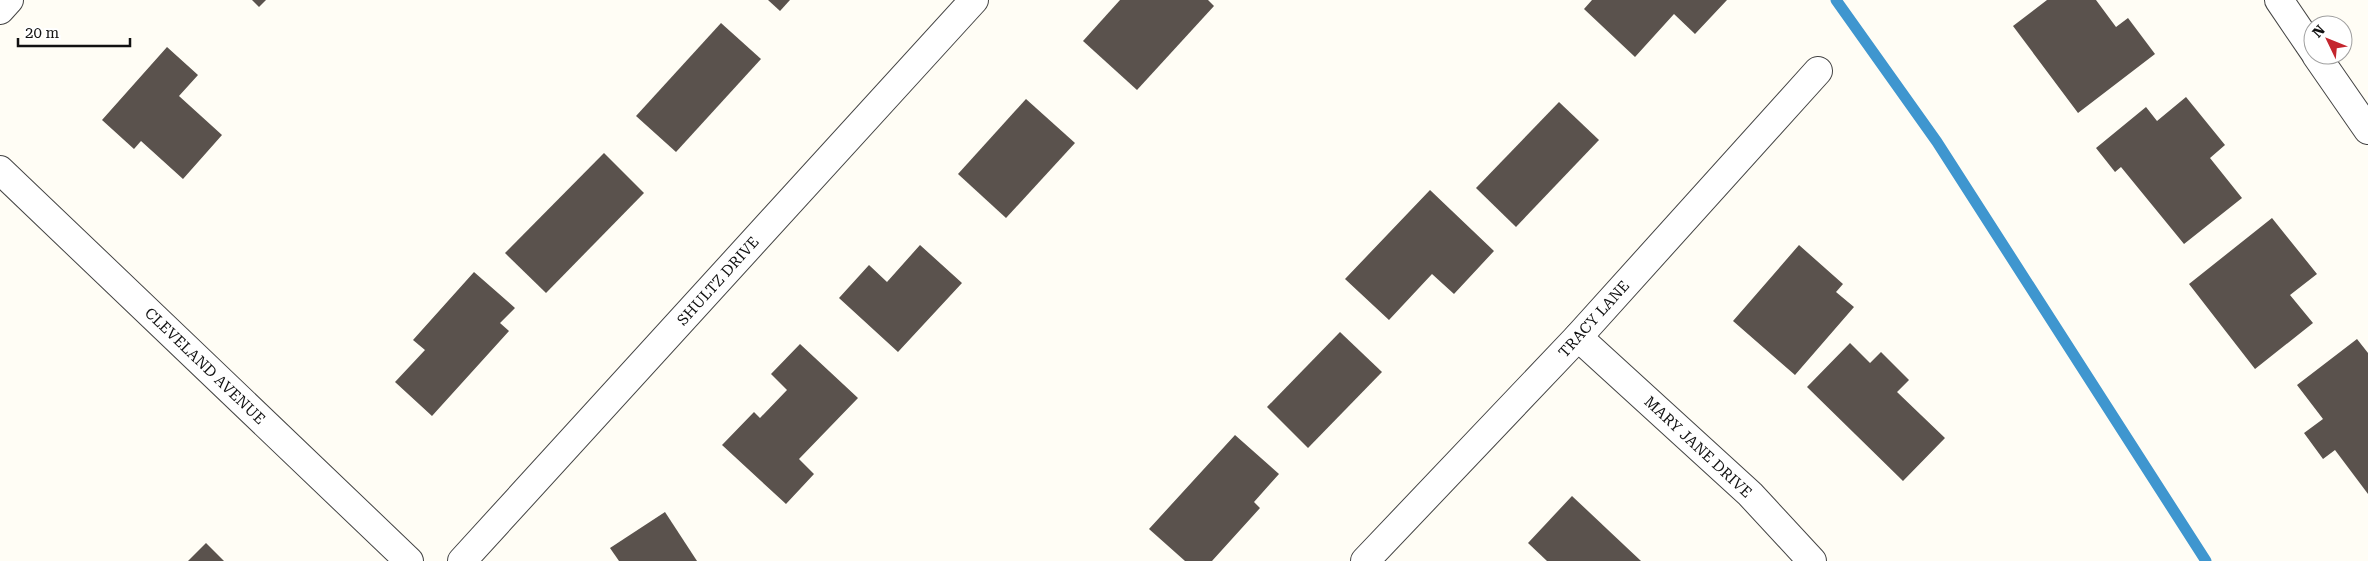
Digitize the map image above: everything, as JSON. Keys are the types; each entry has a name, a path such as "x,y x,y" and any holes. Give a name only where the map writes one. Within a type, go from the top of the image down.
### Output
{"street":[{"path":"0,10 10,0"},
{"name":"SHULTZ DRIVE","path":"462,561 974,0"},
{"path":"2279,0 2303,35"},
{"path":"2324,65 2363,114"},
{"name":"TRACY LANE","path":"1365,561 1578,337 1818,71"},
{"name":"CLEVELAND AVENUE","path":"0,170 409,561"},
{"name":"MARY JANE DRIVE","path":"1578,337 1750,494 1812,561"}],"building":[{"path":"252,0 266,0 259,7"},
{"path":"768,0 790,0 780,11"},
{"path":"1120,0 1208,0 1214,6 1137,90 1083,41"},
{"path":"1592,0 1727,0 1695,34 1674,14 1635,57 1584,9"},
{"path":"2047,0 2096,0 2116,27 2128,18 2155,54 2078,113 2013,26"},
{"path":"721,23 761,59 676,152 636,116"},
{"path":"167,47 198,75 179,96 222,135 183,179 141,141 134,149 102,120"},
{"path":"2186,97 2225,145 2210,158 2242,198 2184,244 2121,167 2115,172 2096,148 2146,107 2157,121"},
{"path":"1026,99 1075,143 1006,218 958,174"},
{"path":"1559,102 1599,140 1516,227 1476,188"},
{"path":"604,153 644,193 546,293 505,253"},
{"path":"1430,190 1494,251 1454,294 1432,274 1389,320 1345,279"},
{"path":"2272,218 2317,274 2290,295 2313,323 2255,369 2189,284"},
{"path":"920,245 962,283 898,352 839,298 869,265 887,282"},
{"path":"1799,245 1843,284 1836,292 1854,307 1795,375 1733,321"},
{"path":"474,272 515,308 500,323 509,331 432,416 395,382 425,350 413,340"},
{"path":"1340,332 1382,372 1308,448 1267,407"},
{"path":"2357,339 2368,353 2368,494 2335,450 2323,459 2304,433 2323,419 2297,385"},
{"path":"1850,343 1870,363 1881,352 1909,380 1897,392 1945,438 1903,481 1807,387"},
{"path":"800,344 858,398 799,459 814,474 786,504 722,445 754,412 760,418 787,390 771,374"},
{"path":"1235,435 1279,474 1254,502 1260,508 1212,561 1185,561 1149,529"},
{"path":"1572,496 1641,561 1547,561 1528,543"},
{"path":"665,512 697,561 619,561 610,548"},
{"path":"206,543 224,561 188,561"}],"waterway":[{"path":"1836,0 1937,142 2206,561"}]}
